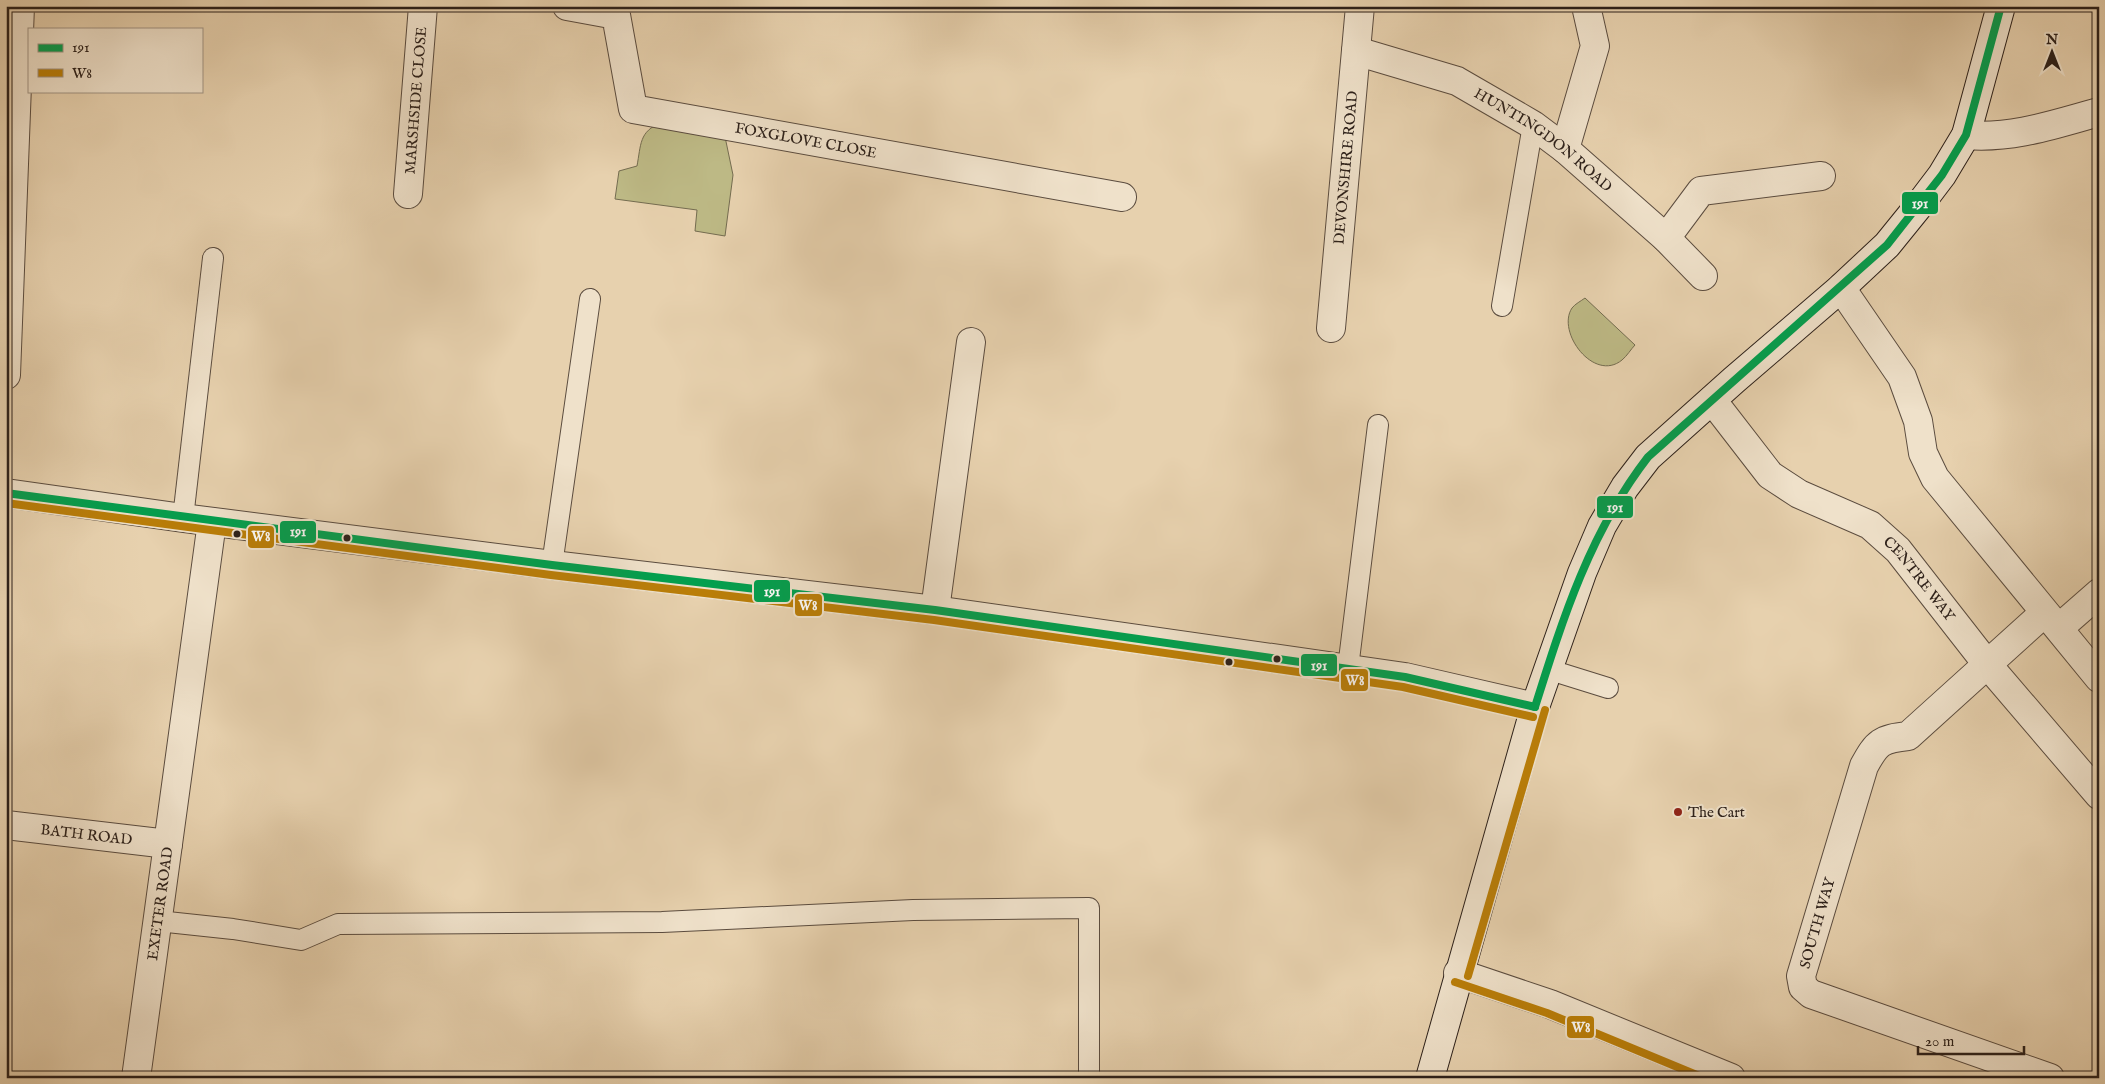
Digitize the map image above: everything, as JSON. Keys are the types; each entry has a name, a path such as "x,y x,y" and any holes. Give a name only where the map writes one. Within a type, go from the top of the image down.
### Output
{"street":[{"path":"6,375 20,6"},
{"name":"MARSHSIDE CLOSE","path":"408,194 423,6"},
{"name":"FOXGLOVE CLOSE","path":"567,6 616,15 633,108 1122,197"},
{"name":"DEVONSHIRE ROAD","path":"1331,328 1360,6"},
{"path":"1565,149 1595,46 1586,6"},
{"path":"1430,1078 1458,974 1547,668 1602,526 1625,487 1648,457 1841,288 1887,245 1942,174 1966,135 2001,6"},
{"name":"HUNTINGDON ROAD","path":"1356,51 1457,81 1533,125 1565,149 1666,238 1703,276"},
{"path":"1966,135 2013,135 2099,112"},
{"path":"1666,238 1701,191 1821,176"},
{"path":"1841,288 1902,377 1918,421 1923,453 1935,478 2099,678"},
{"path":"934,610 971,342"},
{"name":"CENTRE WAY","path":"1712,400 1770,475 1799,494 1870,525 1898,550 1987,664 2099,795"},
{"path":"6,493 212,522 552,565 934,610 1406,677 1535,707"},
{"name":"EXETER ROAD","path":"136,1078 212,522"},
{"name":"SOUTH WAY","path":"2050,1078 1811,994 1803,987 1801,976 1864,766 1874,749 1885,739 1908,736 1987,664 2051,620 2099,593"},
{"name":"BATH ROAD","path":"6,825 168,844"},
{"path":"1458,974 1550,1004 1731,1078"}],"lane":[{"path":"1502,306 1533,125"},
{"path":"183,518 213,258"},
{"path":"552,565 590,299"},
{"path":"1348,668 1378,425"},
{"path":"1547,668 1608,688"},
{"path":"158,921 233,929 302,940 338,924 662,922 913,910 1089,908 1089,1078"}],"shaded area":[{"path":"661,123 724,132 733,175 725,236 695,231 697,210 615,199 619,171 637,166 642,140 649,130"},
{"path":"1585,298 1635,345 1622,360 1611,365 1600,365 1580,352 1573,341 1568,318 1572,308"}],"transit line":[{"name":"191","path":"1535,707 1556,641 1580,577 1610,515 1628,486 1648,457 1887,245 1942,175 1966,135 2001,6"},
{"name":"191","path":"6,493 552,565 935,610 1405,677 1535,707"},
{"name":"W8","path":"6,503 551,575 934,620 1403,687 1533,717"},
{"name":"W8","path":"1468,976 1545,710"},
{"name":"W8","path":"1455,982 1547,1013 1704,1078"}],"place":[{"name":"The Cart","path":"1678,812"}]}
